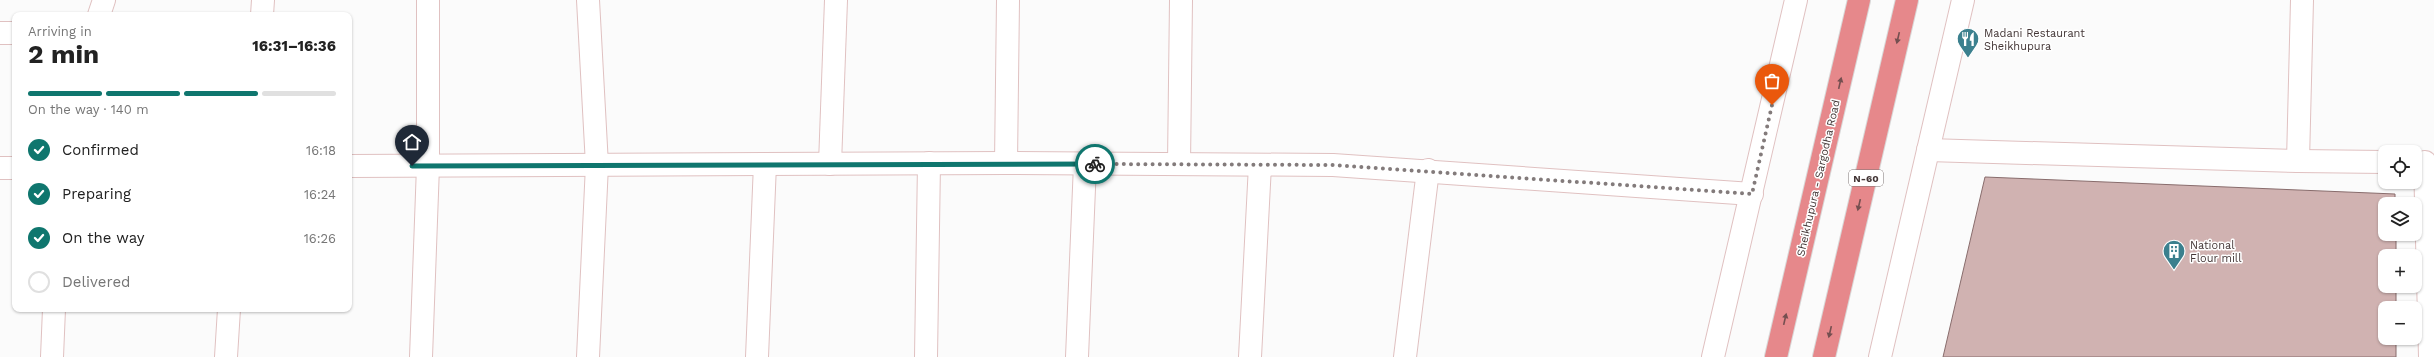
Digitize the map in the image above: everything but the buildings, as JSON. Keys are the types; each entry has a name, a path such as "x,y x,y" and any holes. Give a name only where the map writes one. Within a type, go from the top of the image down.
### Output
{"highway":[{"name":"Sheikhupura - Sargodha Road","path":"1776,357 1859,0"},
{"name":"N-60","path":"1824,357 1907,0"}],"street":[{"path":"100,12 104,0"},
{"path":"262,12 263,0"},
{"path":"421,357 428,166 428,0"},
{"path":"588,0 597,165 588,357"},
{"path":"830,164 836,0"},
{"path":"1006,163 1008,0"},
{"path":"1179,164 1181,0"},
{"path":"1712,357 1752,194 1796,0"},
{"path":"1880,357 1963,0"},
{"path":"2298,161 2302,0"},
{"path":"0,33 12,33"},
{"path":"1928,150 2378,162"},
{"path":"2425,162 2430,357"},
{"path":"352,166 929,163 1333,165 1428,170 1752,194"},
{"path":"926,357 929,163"},
{"path":"757,357 765,164"},
{"path":"1077,357 1085,164"},
{"path":"1250,357 1260,165"},
{"path":"0,168 12,168"},
{"path":"1404,357 1428,170"},
{"path":"52,357 54,312"},
{"path":"226,357 229,312"}],"way so far":[{"path":"1095,164 1333,165 1428,170 1752,194 1772,105"}],"place":[{"name":"Madani Restaurant Sheikhupura","path":"1968,58"},
{"name":"National Flour mill","path":"2174,270"}],"route":[{"path":"412,166 929,163 1095,164"}]}
